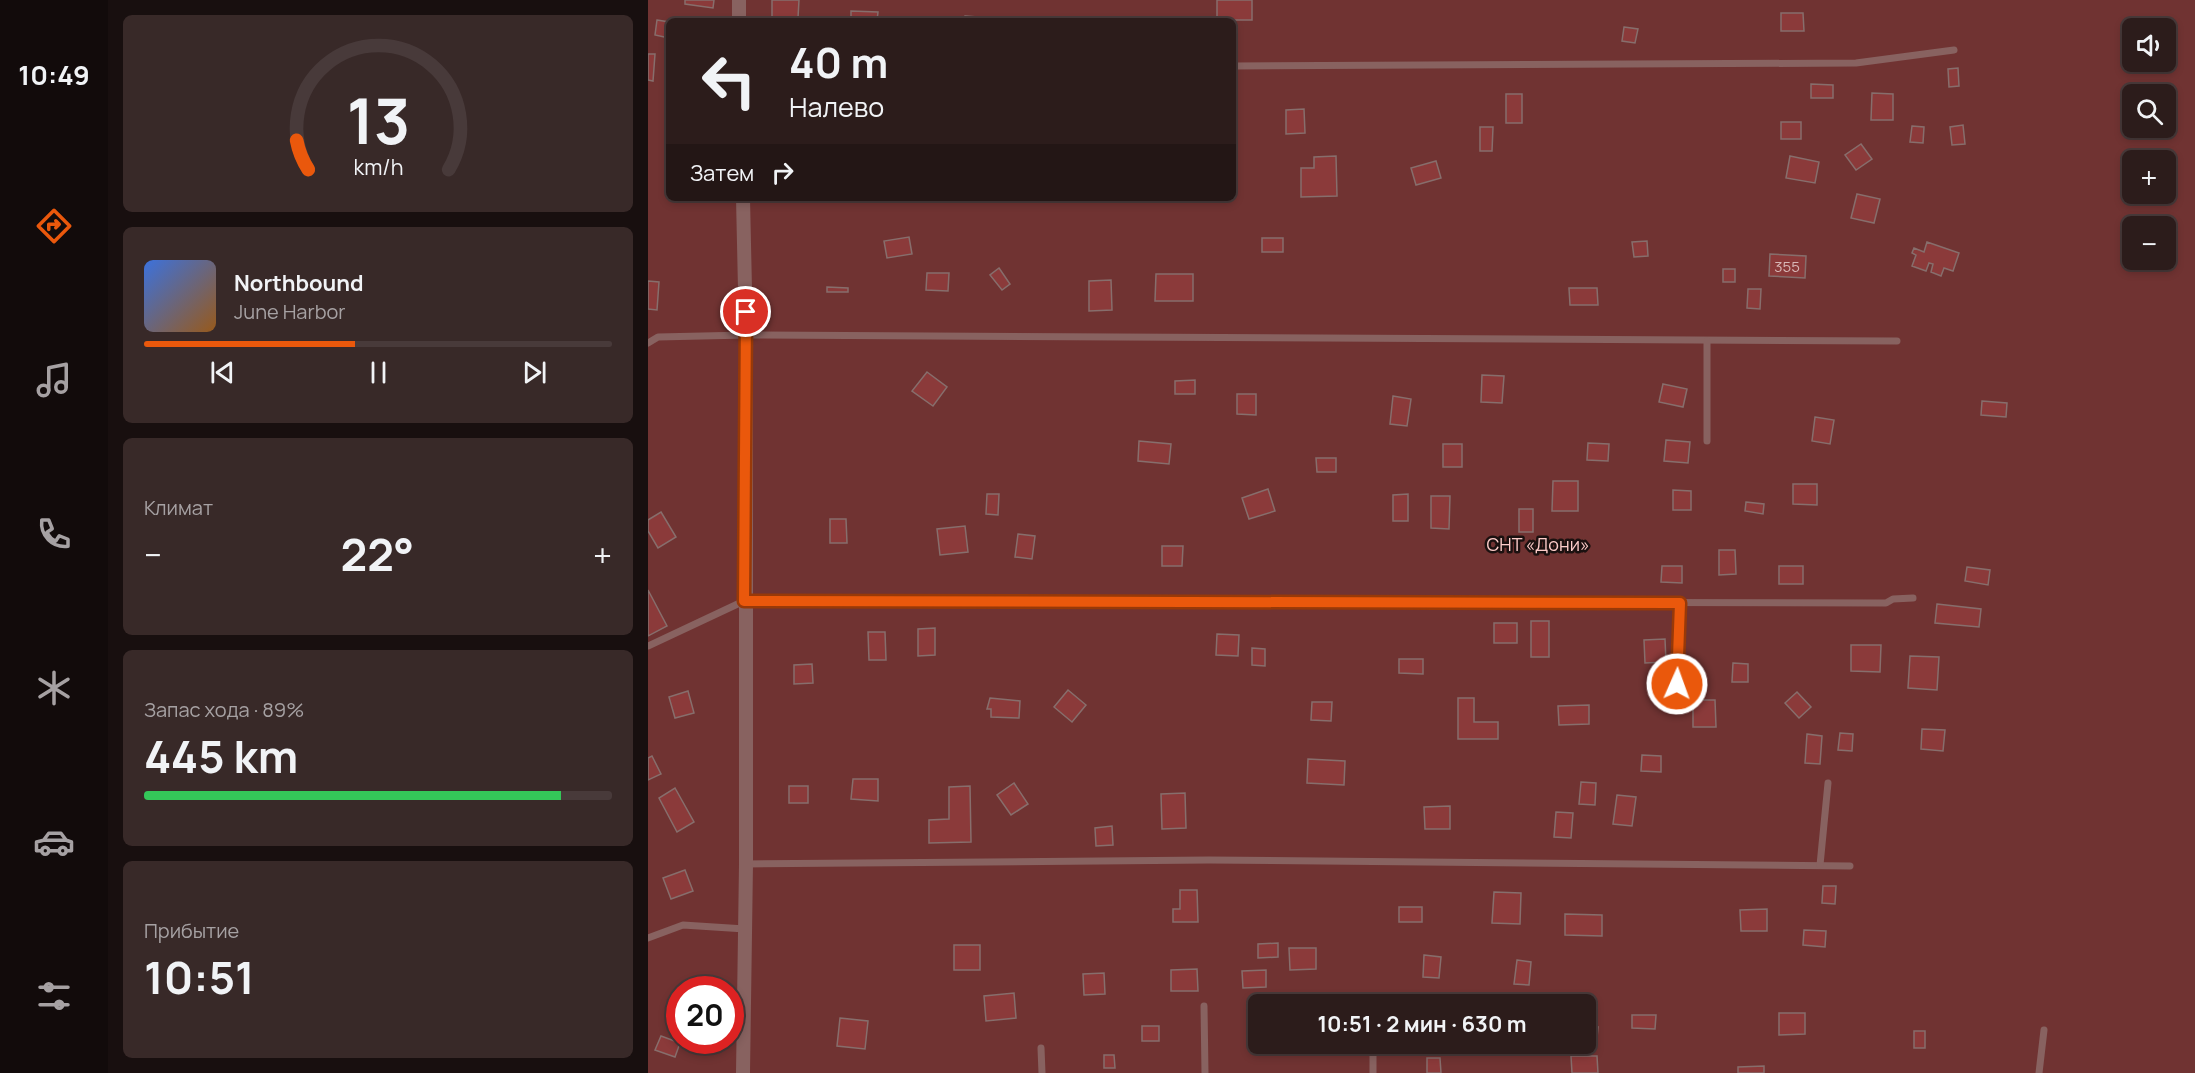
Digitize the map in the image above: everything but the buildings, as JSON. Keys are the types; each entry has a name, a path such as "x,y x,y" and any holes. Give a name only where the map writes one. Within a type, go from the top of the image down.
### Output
{"street":[{"path":"739,0 739,18"},
{"path":"743,201 746,335 744,601 747,864 743,1073"}],"lane":[{"path":"1236,66 1856,63 1954,50"},
{"path":"648,343 658,337 746,335 1897,341"},
{"path":"1707,341 1707,441"},
{"path":"648,646 744,601 1886,603 1893,599 1912,598"},
{"path":"1677,684 1680,603"},
{"path":"1820,866 1828,783"},
{"path":"747,864 1209,860 1850,866"},
{"path":"648,938 682,925 746,929"},
{"path":"1204,1006 1205,1073"},
{"path":"2039,1073 2044,1030"},
{"path":"1041,1048 1041,1073"},
{"path":"1373,1054 1373,1073"}],"green space":[{"name":"СНТ «Дони»","path":"648,0 2195,0 2195,1073 648,1073"}],"route":[{"path":"746,312 744,601 1680,603 1677,684"}]}
